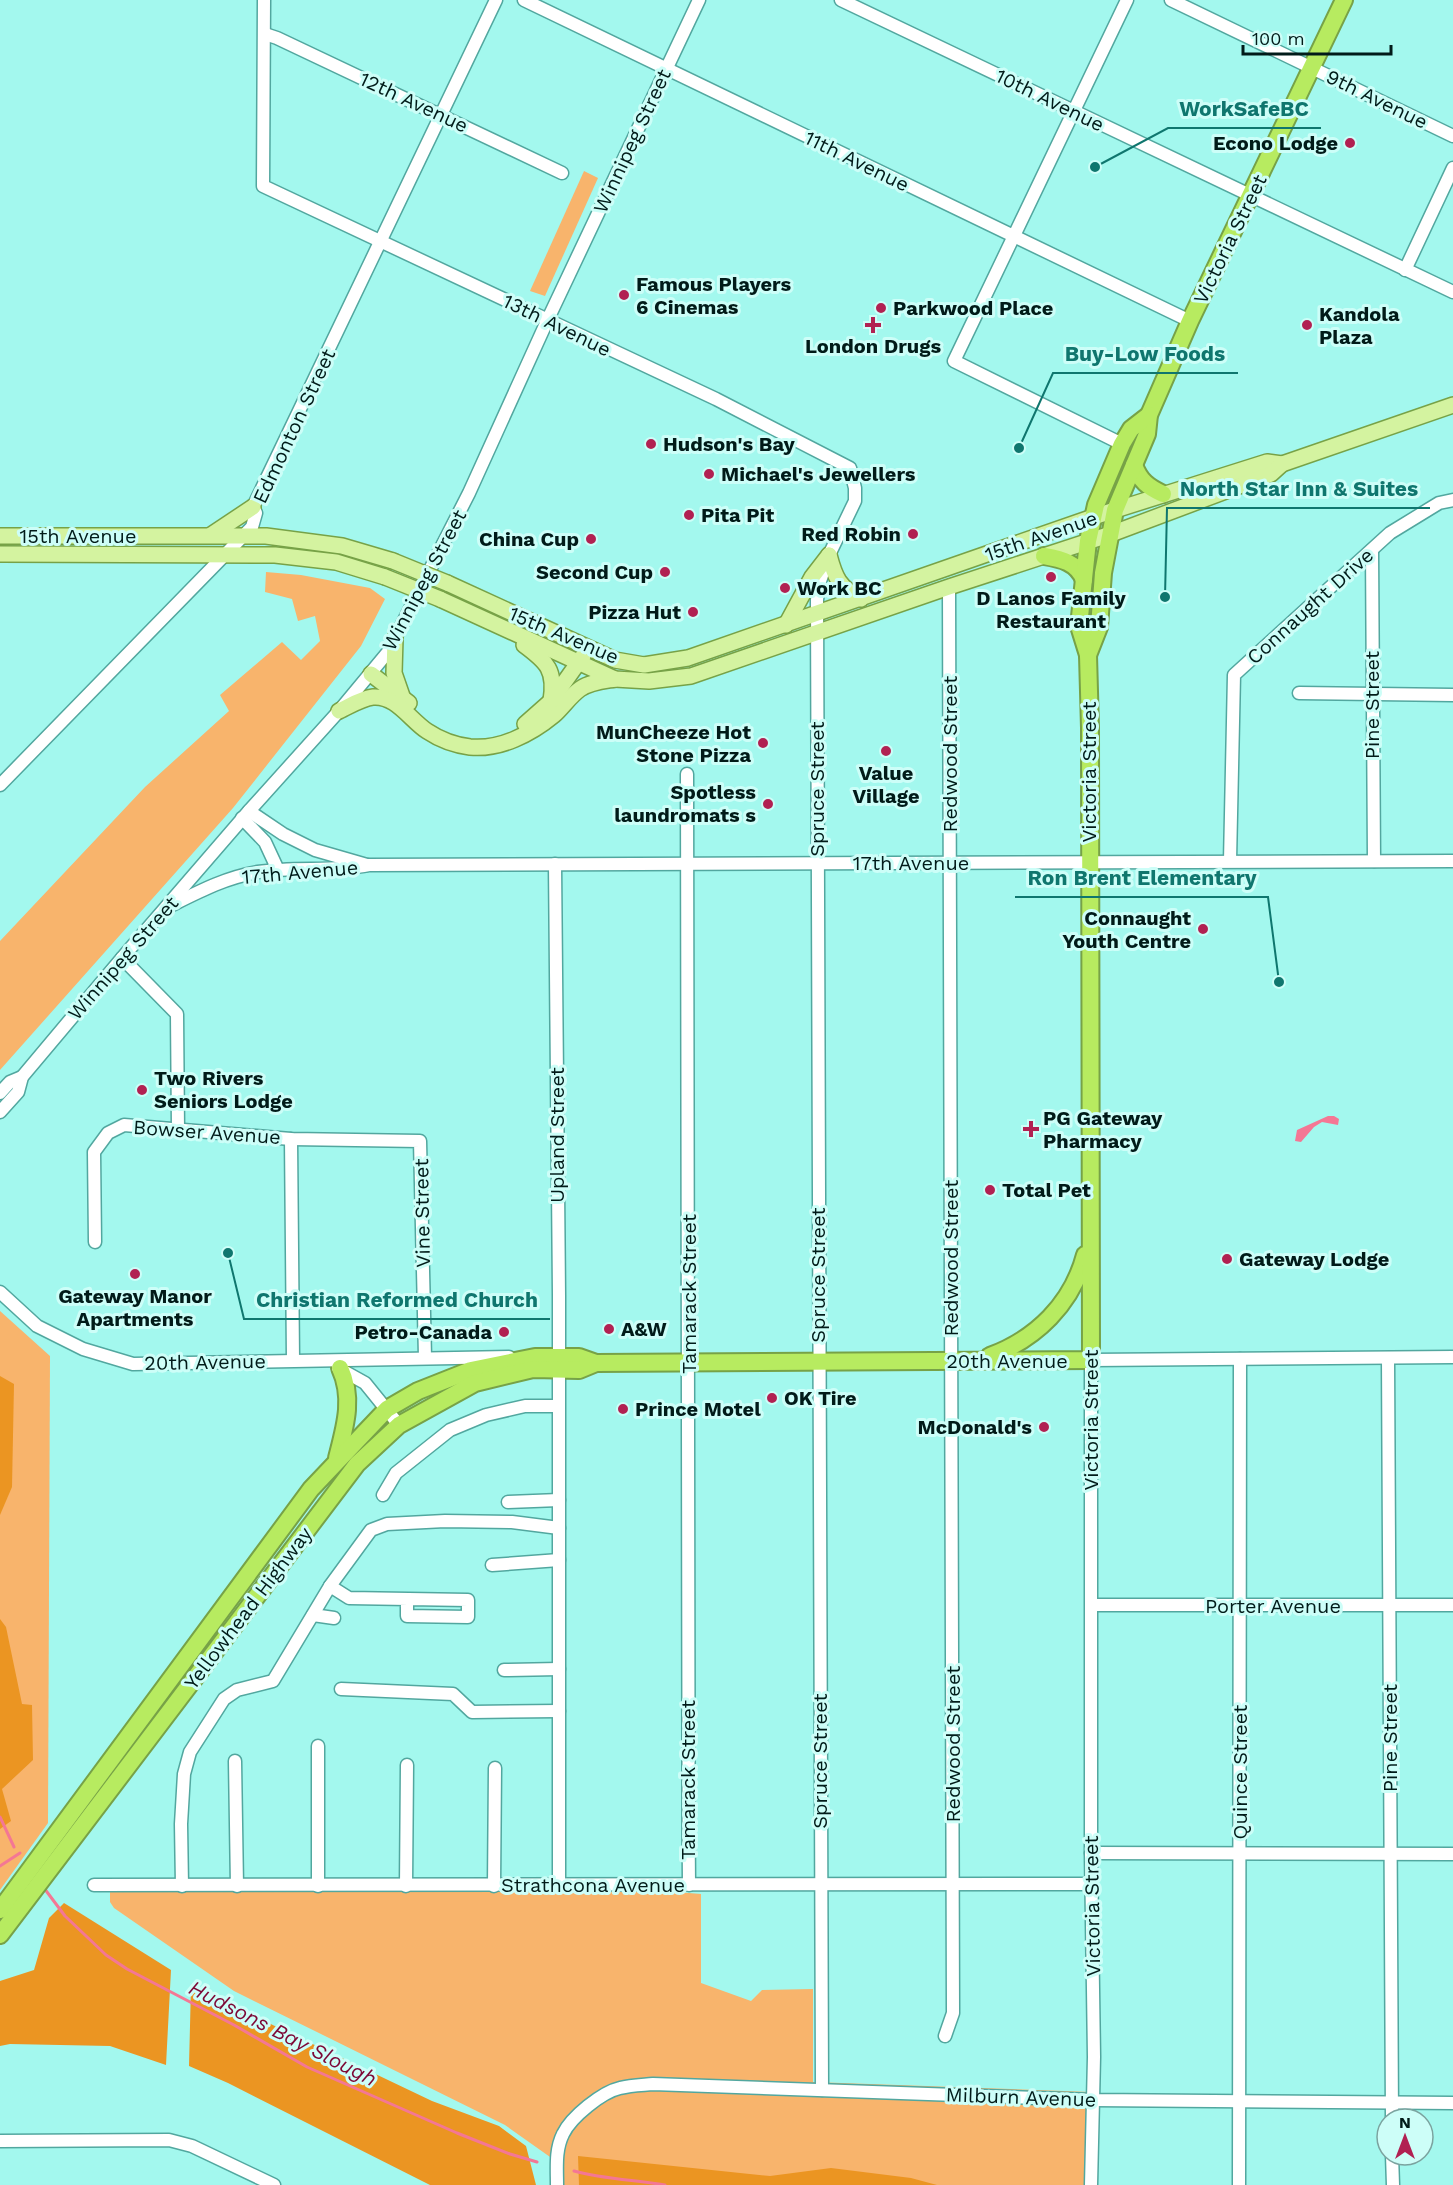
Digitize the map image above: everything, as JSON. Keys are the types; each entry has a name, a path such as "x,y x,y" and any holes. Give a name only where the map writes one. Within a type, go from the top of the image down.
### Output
{"highway":[{"name":"Victoria Street","path":"1088,655 1099,627 1103,573 1115,510 1148,434 1149,415 1190,321 1344,0"},
{"name":"Victoria Street","path":"1091,1360 1088,655 1079,626 1088,541 1093,517 1106,479 1122,444 1131,429 1149,415"},
{"path":"1134,465 1139,477 1149,488 1163,494"},
{"path":"1044,556 1059,558 1071,563 1080,570 1084,580"},
{"path":"978,1361 1010,1349 1035,1333 1057,1311 1080,1273 1090,1237"},
{"name":"20th Avenue","path":"535,1356 559,1363 579,1357 596,1363 690,1364 1091,1360"},
{"name":"Yellowhead Highway","path":"0,1910 311,1489 336,1460 387,1409 418,1391 471,1370 535,1356"},
{"name":"Yellowhead Highway","path":"0,1935 357,1464 399,1425 475,1383 559,1363"},
{"path":"336,1460 348,1418 346,1381 340,1368"}],"main road":[{"path":"1282,464 1453,405"},
{"name":"15th Avenue","path":"0,536 245,536 309,540 342,546 393,561 447,583 615,660 644,665 688,658 1163,494 1267,462 1282,464"},
{"name":"15th Avenue","path":"0,554 275,555 326,561 385,577 440,599 615,679 649,681 691,676 1111,534 1271,474 1282,464"},
{"path":"208,537 253,507"},
{"path":"829,555 838,583 861,598"},
{"path":"786,625 812,577 829,555"},
{"path":"503,628 549,666 553,681 551,701"},
{"path":"395,638 394,673 403,699"},
{"path":"371,674 433,723 448,731 471,737 494,736 522,726 551,701 589,648"},
{"path":"339,711 371,698 385,699 401,708 426,730 444,741 471,747 497,745 526,735 553,716 582,688 615,679"}],"street":[{"path":"264,0 265,34"},
{"name":"Edmonton Street","path":"0,785 252,527 256,513 253,507 496,0"},
{"name":"11th Avenue","path":"524,0 1190,321"},
{"name":"Winnipeg Street","path":"0,1113 18,1092 22,1077 122,958 388,652 469,493 548,319 699,0"},
{"name":"10th Avenue","path":"841,0 1453,292"},
{"path":"1122,444 954,361 1127,0"},
{"name":"9th Avenue","path":"1171,0 1453,136"},
{"name":"12th Avenue","path":"265,34 562,173"},
{"name":"13th Avenue","path":"265,34 263,186 716,399 850,468"},
{"path":"1405,270 1453,168"},
{"name":"Spruce Street","path":"822,2090 818,614 819,584 829,555 855,501 855,488 850,468"},
{"name":"Connaught Drive","path":"1230,861 1234,675 1390,533 1439,503 1453,500"},
{"name":"Pine Street","path":"1372,550 1374,861"},
{"name":"Redwood Street","path":"945,2036 953,2013 949,587"},
{"path":"1299,693 1453,695"},
{"name":"Tamarack Street","path":"687,774 690,1364 687,1609 689,1885"},
{"path":"246,814 266,842 278,870"},
{"name":"17th Avenue","path":"246,814 315,850 369,865"},
{"name":"17th Avenue","path":"166,908 225,880 259,872 346,869 369,865 1453,861"},
{"name":"Upland Street","path":"555,864 559,1363 559,1886"},
{"path":"122,958 177,1014 178,1129"},
{"name":"Winnipeg Street","path":"0,1093 10,1082 22,1077"},
{"name":"Bowser Avenue","path":"95,1242 94,1152 108,1133 124,1125 291,1139 420,1141"},
{"path":"291,1139 293,1360"},
{"name":"Vine Street","path":"420,1141 425,1357"},
{"name":"20th Avenue","path":"0,1292 37,1326 83,1349 133,1364 535,1356"},
{"name":"Pine Street","path":"1388,1358 1392,2107"},
{"name":"20th Avenue","path":"1091,1360 1453,1358"},
{"name":"Quince Street","path":"1239,2185 1240,1359"},
{"name":"20th Avenue","path":"324,1360 365,1383 399,1425"},
{"name":"Victoria Street","path":"1091,1360 1093,2100 1091,2185"},
{"path":"383,1495 396,1473 450,1430 486,1415 515,1408 558,1406"},
{"path":"508,1502 559,1500"},
{"path":"182,1886 181,1824 184,1774 190,1752 224,1699 237,1690 273,1681 330,1586 371,1530 387,1524 445,1521 559,1528"},
{"path":"492,1565 559,1560"},
{"path":"330,1586 350,1598 468,1600 468,1617 407,1616 407,1599"},
{"name":"Porter Avenue","path":"1092,1605 1453,1605"},
{"path":"313,1615 334,1618"},
{"path":"504,1670 558,1669"},
{"path":"341,1689 453,1694 472,1712 559,1711"},
{"path":"318,1746 318,1886"},
{"path":"235,1761 237,1886"},
{"path":"406,1886 407,1765"},
{"path":"494,1886 495,1768"},
{"path":"1091,1853 1453,1854"},
{"name":"Strathcona Avenue","path":"94,1885 1091,1884"},
{"name":"Milburn Avenue","path":"557,2185 557,2155 563,2134 574,2119 593,2102 618,2088 653,2084 1093,2100 1453,2103"},
{"path":"0,2141 169,2140 192,2146 274,2185"},
{"path":"1392,2167 1393,2185"}],"shaded area":[{"path":"584,171 598,178 545,296 530,291"},
{"path":"266,572 301,575 370,588 385,599 361,646 233,808 0,1070 0,941 145,787 229,711 220,695 282,642 301,660 320,641 315,616 298,621 292,599 265,592"},
{"path":"1328,1116 1339,1119 1338,1125 1322,1122 1314,1127 1301,1142 1295,1141 1297,1130"},
{"path":"0,1311 50,1356 48,1823 0,1890"},
{"path":"0,1376 14,1384 12,1487 0,1515"},
{"path":"0,1619 6,1627 22,1704 32,1705 33,1760 2,1789 11,1821 0,1829"},
{"path":"565,1883 701,1894 701,1983 751,2001 762,1990 813,1989 813,2082 1091,2092 1090,2185 559,2185 560,2164 505,2125 234,1991 114,1908 110,1902 110,1888"},
{"path":"64,1903 171,1970 166,2065 110,2046 10,2044 0,2046 0,1981 34,1970 49,1918"},
{"path":"191,1986 432,2101 499,2126 526,2146 536,2185 430,2185 228,2083 189,2066"},
{"path":"578,2156 770,2176 831,2168 911,2178 937,2185 579,2185"}],"waterway":[{"name":"Hudsons Bay Slough","path":"0,1817 14,1847"},
{"path":"0,1866 20,1853"},
{"name":"Hudsons Bay Slough","path":"44,1888 65,1916 106,1955 127,1969 234,2025 307,2067 457,2133 537,2162"},
{"name":"Hudsons Bay Slough","path":"574,2171 665,2185"}],"place":[{"name":"Econo Lodge","path":"1350,143"},
{"name":"WorkSafeBC","path":"1095,167"},
{"name":"Famous Players 6 Cinemas","path":"624,295"},
{"name":"Parkwood Place","path":"881,308"},
{"name":"London Drugs","path":"873,325"},
{"name":"Kandola Plaza","path":"1307,325"},
{"name":"Hudson's Bay","path":"651,444"},
{"name":"Buy-Low Foods","path":"1019,448"},
{"name":"Michael's Jewellers","path":"709,474"},
{"name":"Pita Pit","path":"689,515"},
{"name":"Red Robin","path":"913,534"},
{"name":"China Cup","path":"591,539"},
{"name":"Second Cup","path":"665,572"},
{"name":"D Lanos Family Restaurant","path":"1051,577"},
{"name":"Work BC","path":"785,588"},
{"name":"North Star Inn & Suites","path":"1165,597"},
{"name":"Pizza Hut","path":"693,612"},
{"name":"MunCheeze Hot Stone Pizza","path":"763,743"},
{"name":"Value Village","path":"886,751"},
{"name":"Spotless laundromats s","path":"768,804"},
{"name":"Connaught Youth Centre","path":"1203,929"},
{"name":"Ron Brent Elementary","path":"1279,982"},
{"name":"Two Rivers Seniors Lodge","path":"142,1090"},
{"name":"PG Gateway Pharmacy","path":"1031,1129"},
{"name":"Total Pet","path":"990,1190"},
{"name":"Christian Reformed Church","path":"228,1253"},
{"name":"Gateway Lodge","path":"1227,1259"},
{"name":"Gateway Manor Apartments","path":"135,1274"},
{"name":"A&W","path":"609,1329"},
{"name":"Petro-Canada","path":"504,1332"},
{"name":"OK Tire","path":"772,1398"},
{"name":"Prince Motel","path":"623,1409"},
{"name":"McDonald's","path":"1044,1427"}]}
